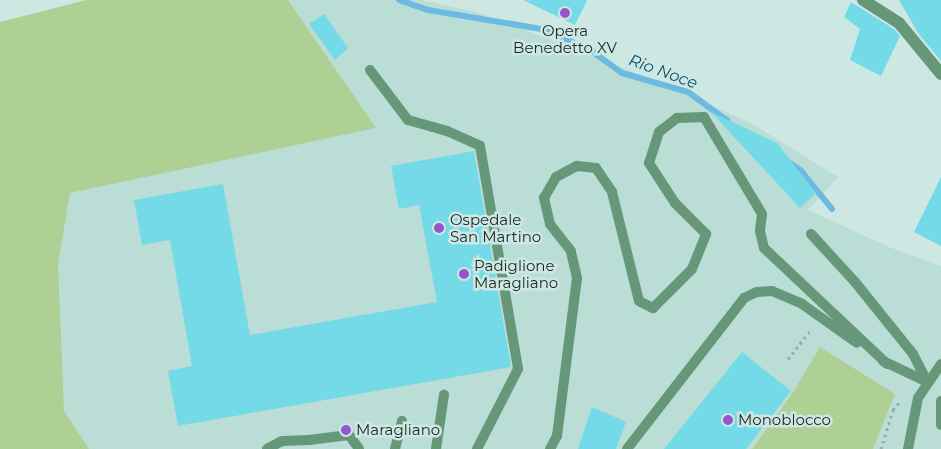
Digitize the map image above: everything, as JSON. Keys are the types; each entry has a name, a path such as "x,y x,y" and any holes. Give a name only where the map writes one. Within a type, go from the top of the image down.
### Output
{"street":[{"path":"863,0 899,23 941,74"}],"lane":[{"path":"370,70 408,120 447,131 480,146 518,369 477,449"},
{"path":"550,449 556,436 577,278 571,251 550,224 544,198 556,177 577,166 596,168 612,192 639,301 653,308 692,269 706,234 675,203 649,163 659,132 677,118 704,117 762,214 760,232 764,248 887,364"},
{"path":"811,234 855,282 907,346 927,382"},
{"path":"627,449 744,298 757,292 772,291 802,304 887,364 927,382"},
{"path":"908,449 918,398 927,382 941,364"},
{"path":"436,449 444,395"},
{"path":"941,402 941,425"},
{"path":"395,449 402,421"},
{"path":"267,449 282,441 310,440 349,435 359,449"},
{"path":"295,440 306,449"}],"path":[{"path":"788,359 821,317"},
{"path":"881,449 893,410 900,401"}],"shaded area":[{"name":"Ospedale San Martino","path":"288,0 422,0 480,13 607,61 751,123 838,177 808,210 889,247 941,266 941,449 0,449 0,255 70,193 375,128"}],"green space":[{"path":"86,0 288,0 376,128 70,193 58,264 64,411 89,449 0,449 0,22"},
{"path":"820,347 895,394 873,449 752,449 792,394"}],"building":[{"name":"Opera Benedetto XV","path":"523,0 587,0 575,25"},
{"path":"899,0 941,0 941,61 918,33"},
{"path":"851,2 894,29 900,36 881,76 850,60 860,29 844,17"},
{"path":"324,14 348,48 335,60 309,24"},
{"path":"711,112 777,143 816,193 800,208"},
{"name":"Padiglione Maragliano","path":"474,151 511,367 178,426 168,371 192,366 170,240 142,245 134,200 223,184 250,335 437,302 419,205 399,209 391,166"},
{"path":"941,177 941,246 914,232"},
{"name":"Monoblocco","path":"742,352 791,391 746,449 664,449"},
{"path":"592,407 626,422 616,449 578,449"}],"waterway":[{"name":"Rio Noce","path":"399,0 428,10 547,30 593,52 622,73 688,92 728,121"},
{"name":"Rio Noce","path":"790,163 801,171 832,209"}],"place":[{"name":"Opera Benedetto XV","path":"565,13"},
{"name":"Ospedale San Martino","path":"439,228"},
{"name":"Padiglione Maragliano","path":"464,274"},
{"name":"Monoblocco","path":"728,420"},
{"name":"Maragliano","path":"346,430"}]}
